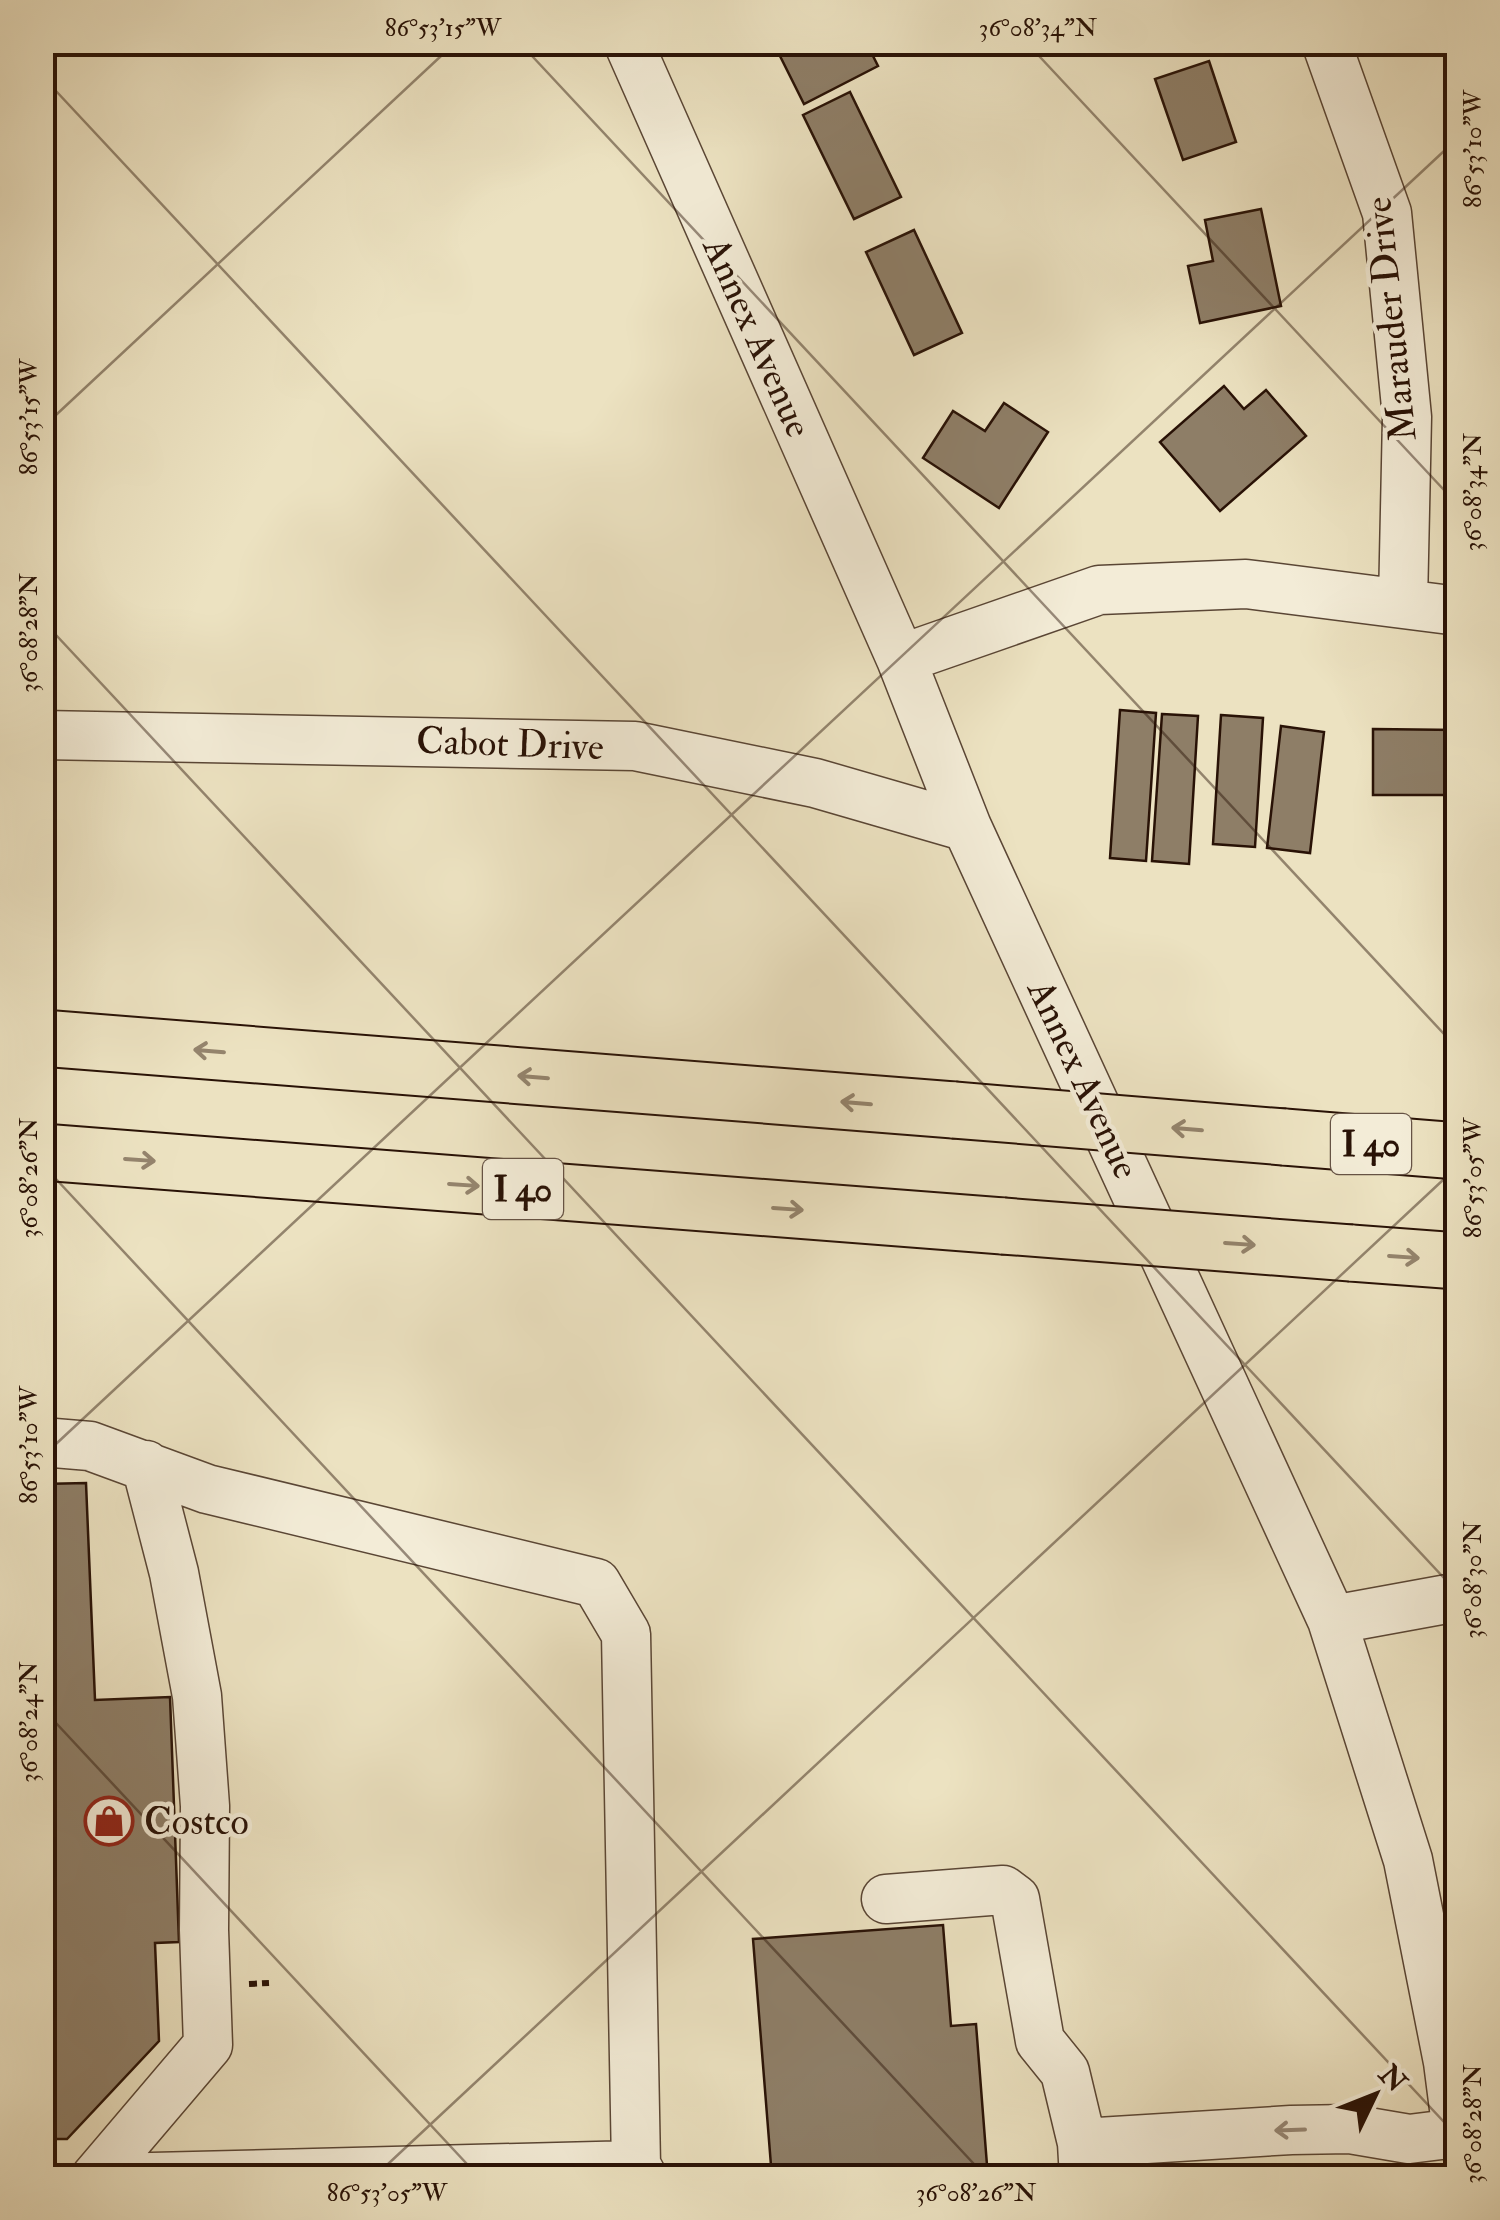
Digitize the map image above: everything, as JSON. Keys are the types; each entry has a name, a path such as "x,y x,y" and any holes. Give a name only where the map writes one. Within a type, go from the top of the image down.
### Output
{"highway":[{"name":"I 40","path":"42,1038 1458,1151"},
{"name":"I 40","path":"42,1152 1458,1261"}],"street":[{"name":"Annex Avenue","path":"628,42 901,659 968,826 1332,1620 1408,1860 1448,2062 1458,2140"},
{"name":"Marauder Drive","path":"1326,42 1387,214 1407,418 1403,603"},
{"path":"901,659 1100,590 1246,584 1458,611"},
{"name":"Cabot Drive","path":"42,735 635,746 815,783 968,826"},
{"path":"42,1442 90,1446 206,1488 596,1583 626,1634 640,2171 110,2178"},
{"path":"95,2178 208,2045 205,1806 197,1696 174,1573 146,1464"},
{"path":"1332,1620 1458,1598"},
{"path":"886,1899 1003,1890 1015,1899 1040,2041 1066,2072 1083,2160 1291,2130 1350,2129 1408,2139 1457,2133"}],"building":[{"path":"773,42 866,42 878,66 804,104"},
{"path":"1209,61 1236,142 1183,160 1155,79"},
{"path":"850,92 901,197 854,219 803,115"},
{"path":"1261,209 1281,306 1200,323 1188,266 1213,261 1205,220"},
{"path":"914,230 962,333 914,355 866,252"},
{"path":"1224,386 1244,409 1266,390 1306,436 1220,511 1160,442"},
{"path":"1004,403 1048,432 999,508 923,458 953,411 985,431"},
{"path":"1120,710 1156,713 1146,861 1110,858"},
{"path":"1162,714 1198,716 1189,864 1152,861"},
{"path":"1221,715 1263,718 1255,847 1213,844"},
{"path":"1281,726 1324,732 1310,853 1267,848"},
{"path":"1373,729 1458,730 1458,795 1373,795"},
{"name":"Costco","path":"86,1483 95,1700 170,1697 179,1942 155,1943 159,2041 67,2139 42,2139 42,1484"},
{"path":"943,1925 951,2026 976,2024 988,2178 772,2178 753,1939"}],"place":[{"name":"Costco","path":"109,1821"}]}
